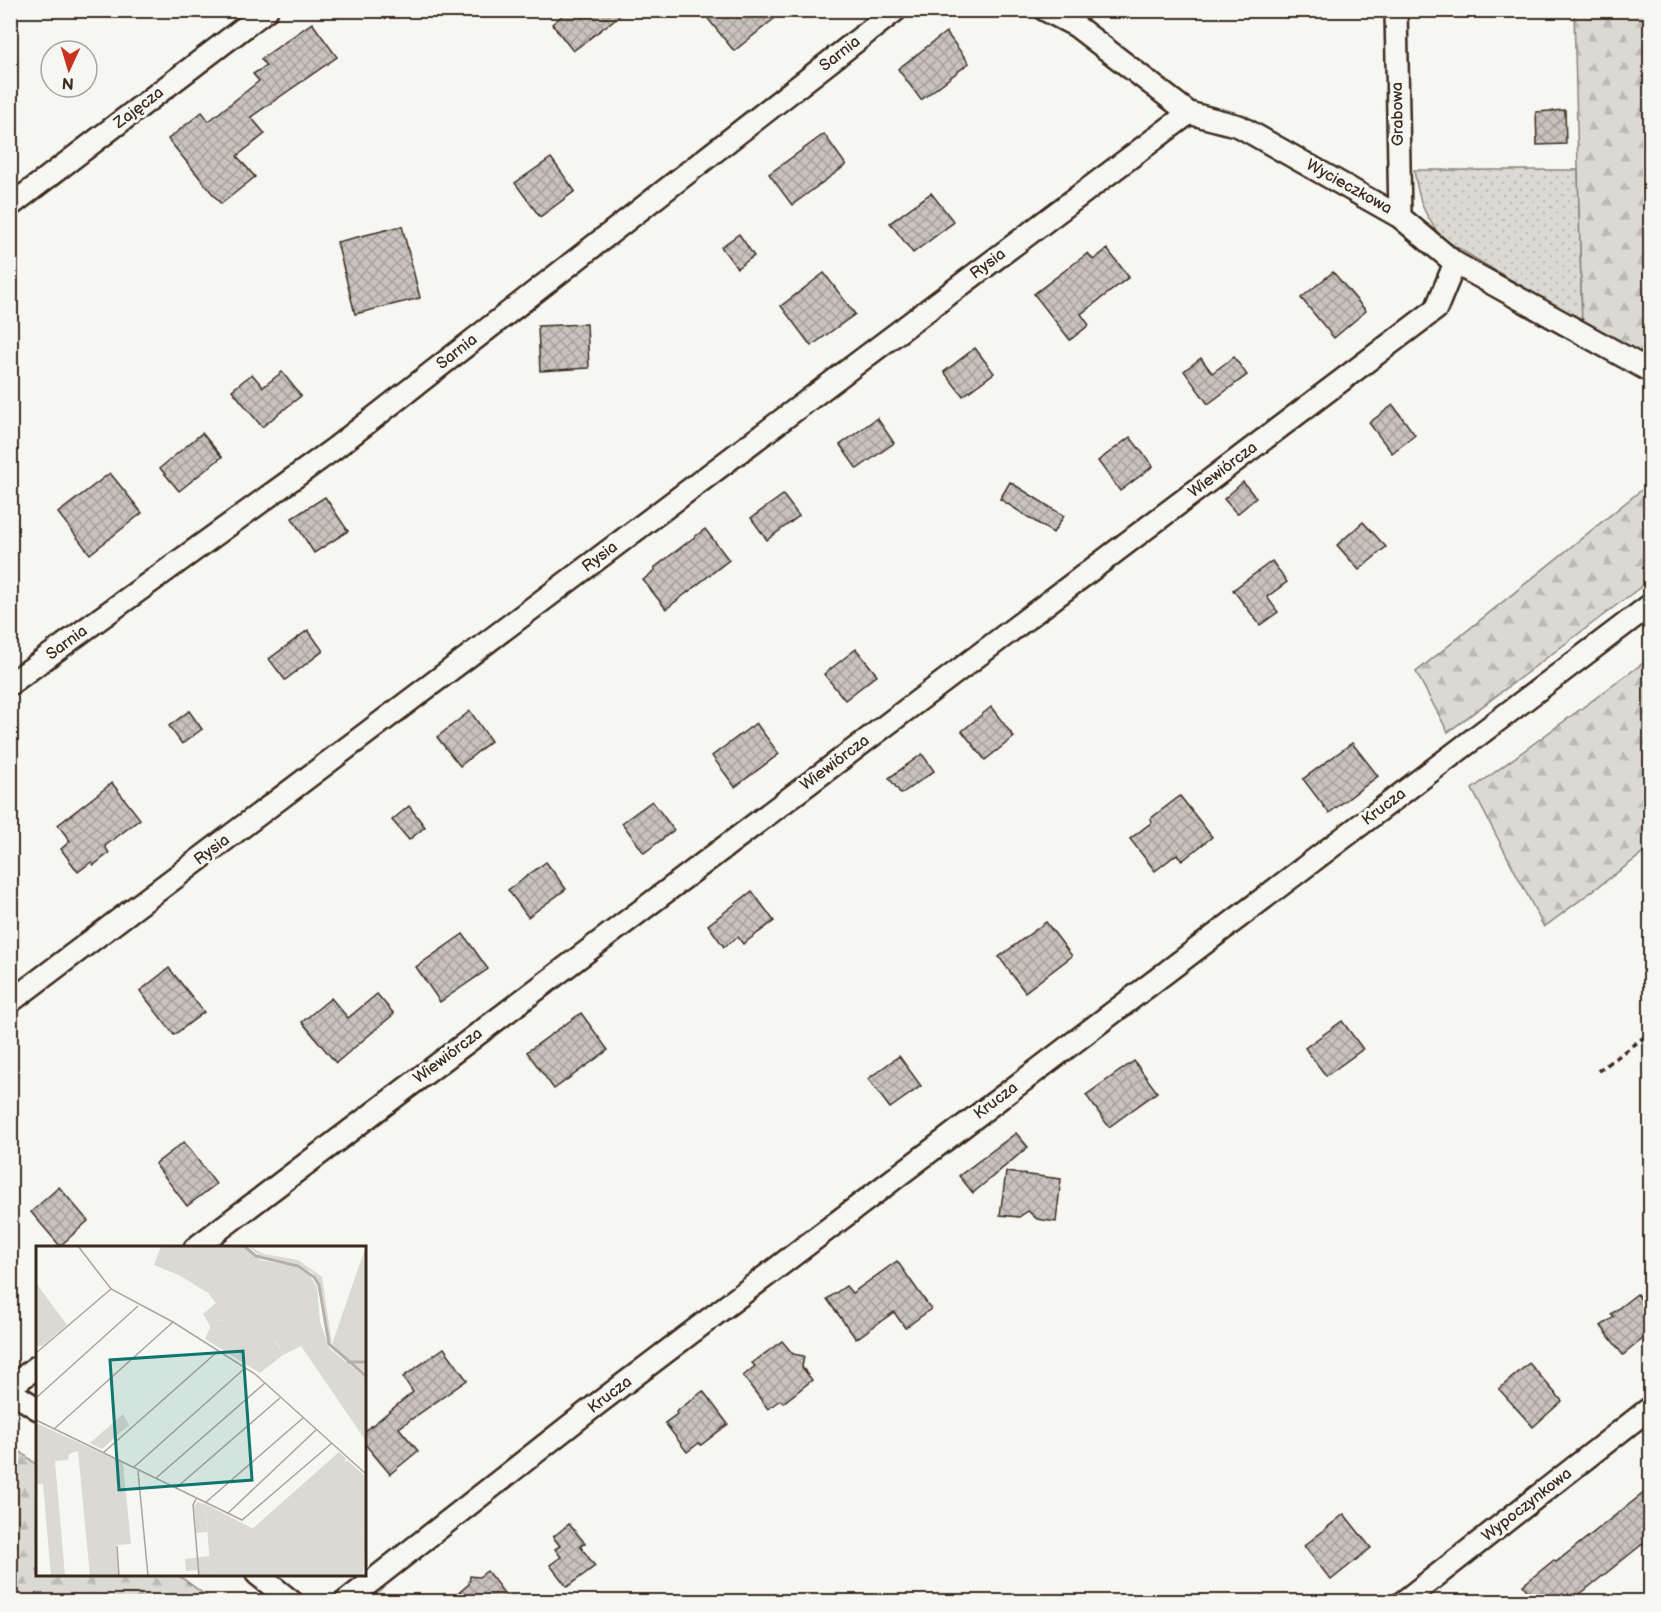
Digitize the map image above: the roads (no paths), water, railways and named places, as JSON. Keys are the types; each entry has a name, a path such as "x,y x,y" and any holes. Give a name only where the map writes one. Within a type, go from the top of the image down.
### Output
{"street":[{"name":"Zajęcza","path":"10,206 267,10"},
{"name":"Sarnia","path":"10,684 335,448 896,10"},
{"name":"Wycieczkowa","path":"1045,10 1076,26 1190,112 1239,126 1400,216 1455,263 1650,371"},
{"name":"Grabowa","path":"1396,10 1400,216"},
{"name":"Rysia","path":"10,1002 1190,112"},
{"name":"Wiewiórcza","path":"198,1246 1436,309 1455,263"},
{"name":"Krucza","path":"345,1602 596,1405 1650,604"},
{"path":"36,1368 10,1389 36,1407"},
{"name":"Wypoczynkowa","path":"1403,1602 1650,1408"},
{"path":"258,1576 292,1602"}]}
